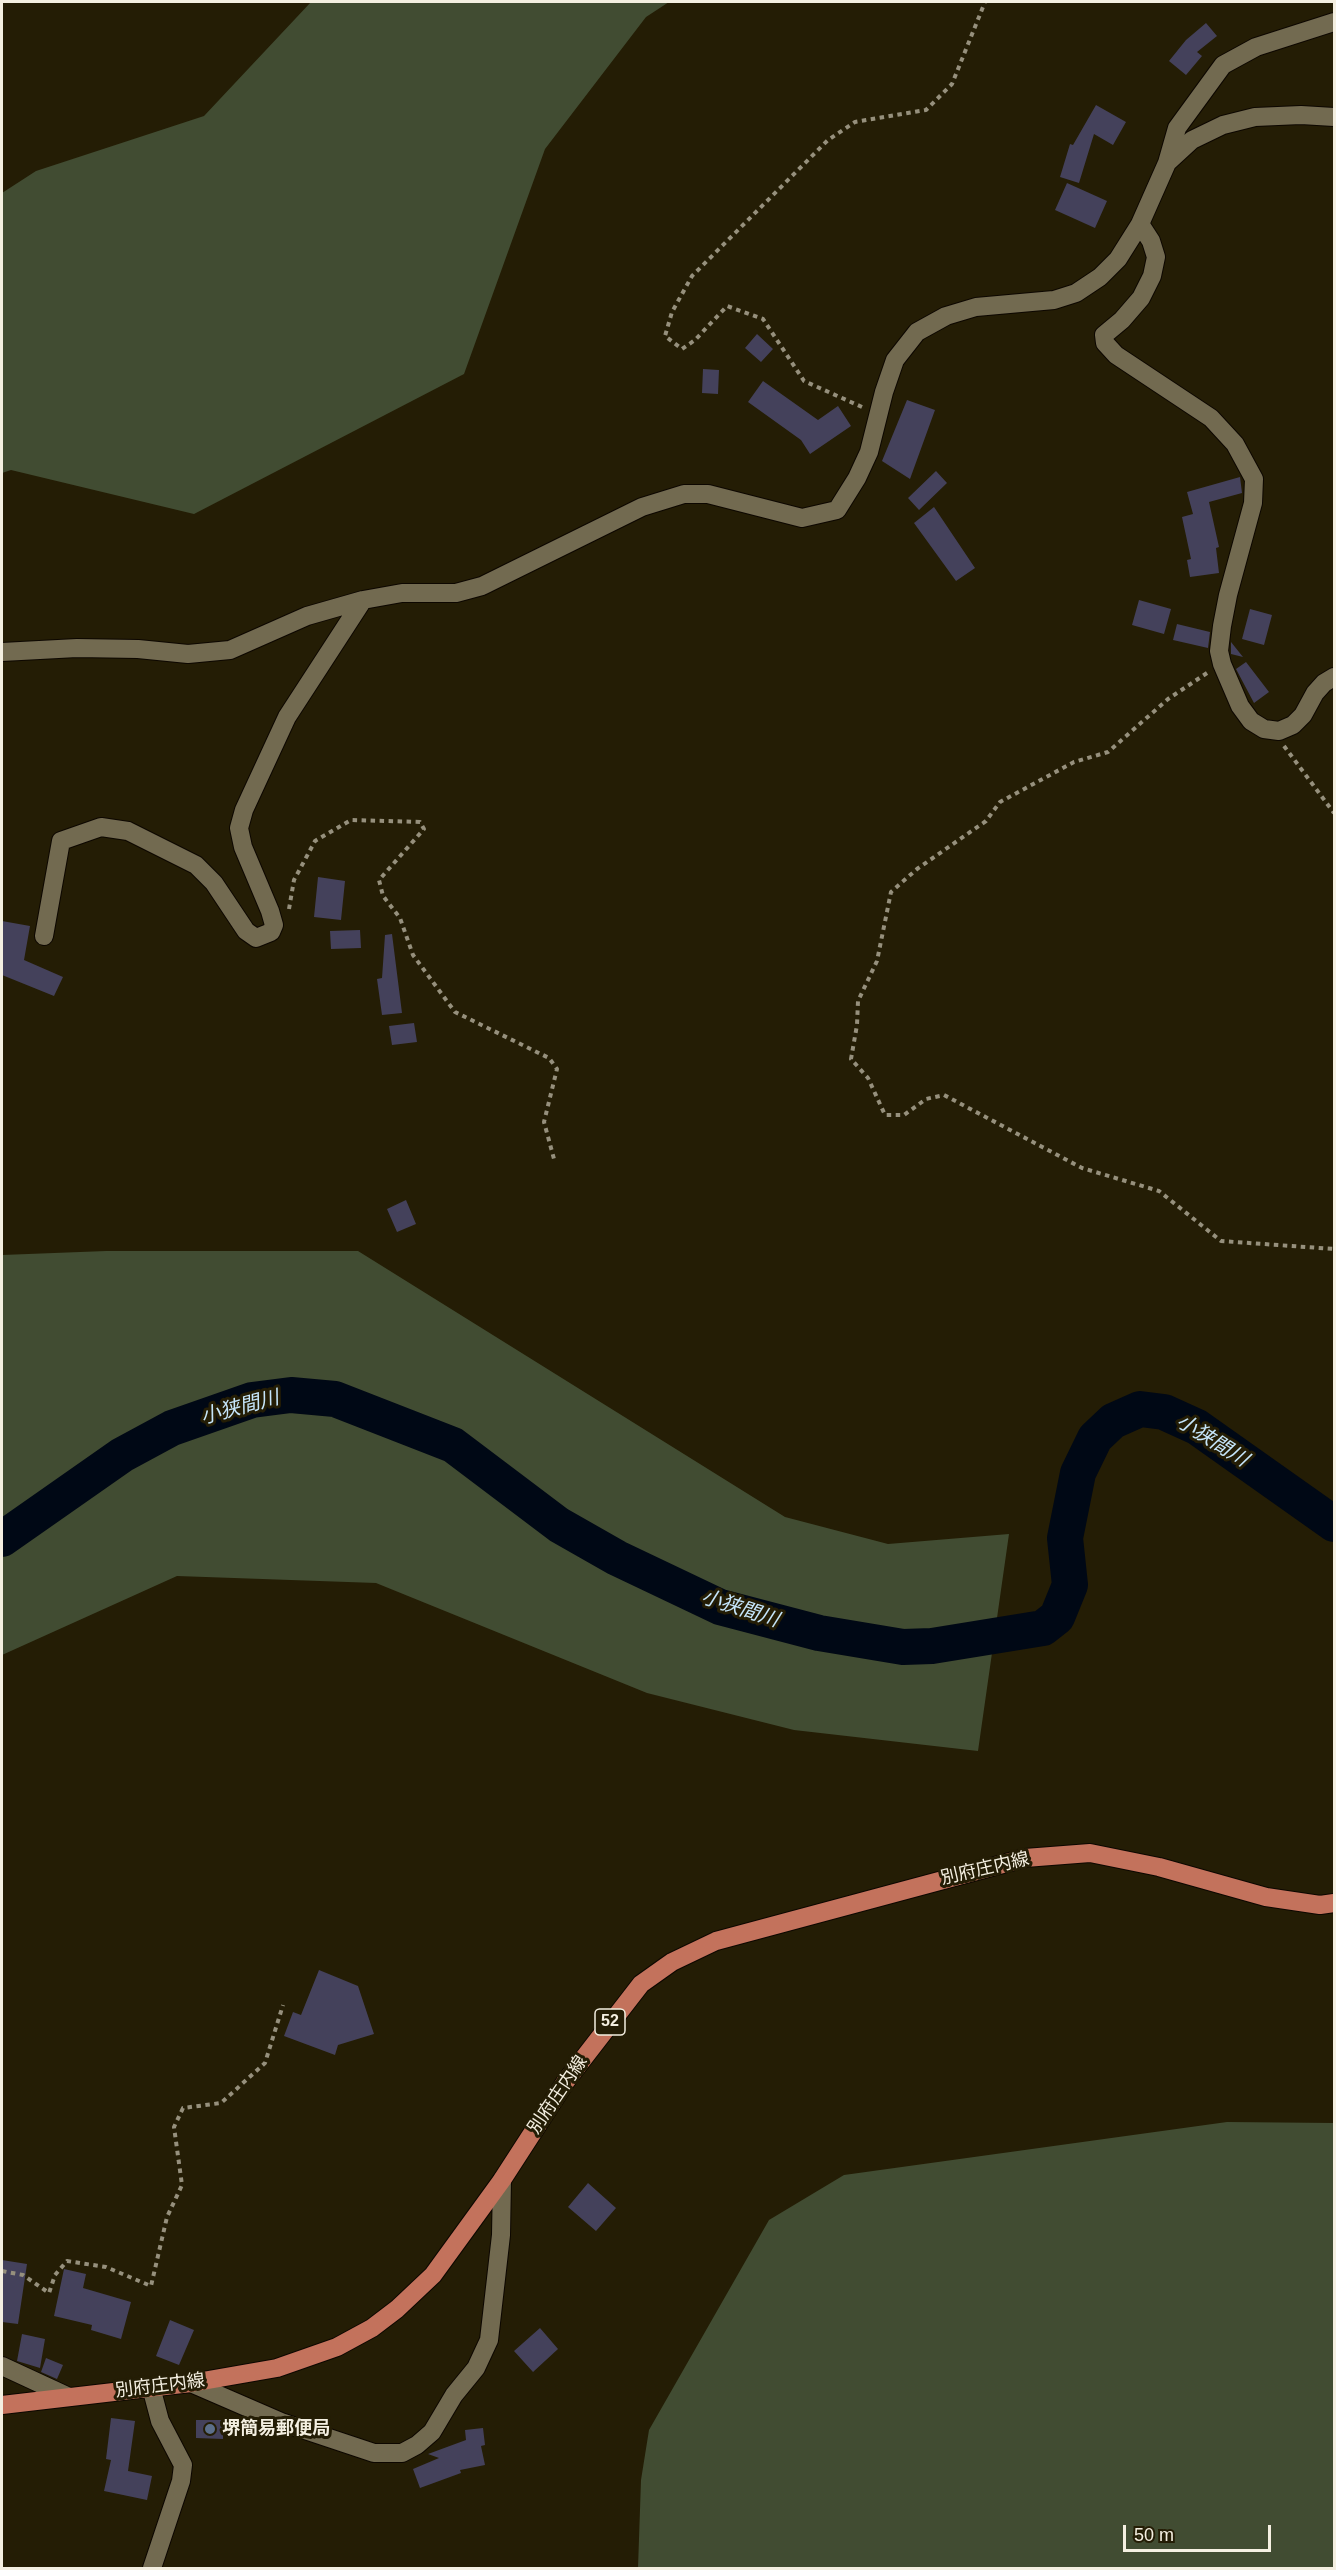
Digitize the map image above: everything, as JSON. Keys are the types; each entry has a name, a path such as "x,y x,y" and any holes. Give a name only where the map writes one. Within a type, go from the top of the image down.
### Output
{"main road":[{"name":"別府庄内線","path":"2,2405 190,2383 277,2368 337,2347 372,2328 433,2276 502,2180 566,2081 641,1984 672,1962 716,1941 1025,1858 1090,1853 1159,1867 1266,1897 1320,1905 1335,1903"}],"street":[{"path":"2,652 77,648 138,649 189,654 230,650 307,616 363,600 402,594 456,593 482,586 642,507 684,494 708,494 802,518 837,510 858,478 869,452 895,360 917,332 946,316 976,307 1054,300 1076,293 1100,277 1118,259 1140,224 1167,163 1177,128 1222,64 1256,47 1335,22"},
{"path":"1167,163 1192,140 1223,125 1255,117 1301,115 1335,117"},
{"path":"1140,224 1151,241 1156,257 1152,276 1141,298 1122,320 1104,335 1105,343 1116,355 1211,418 1235,444 1254,479 1253,503 1228,595 1219,651 1222,664 1240,706 1251,721 1264,729 1279,731 1293,725 1303,715 1315,693 1324,683 1335,677"},
{"path":"44,936 61,842 101,827 128,831 196,865 214,883 246,931 256,938 271,932 274,926 243,847 239,828 244,810 287,717 363,600"},
{"path":"190,2383 281,2422 374,2453 402,2453 417,2445 432,2432 454,2395 476,2368 489,2340 501,2235 502,2180"},
{"path":"2,2366 69,2397"},
{"path":"151,2387 160,2421 183,2465 182,2481 152,2568"}],"path":[{"path":"879,414 804,381 763,319 727,306 695,340 682,349 665,336 672,312 693,276 828,140 855,122 926,110 952,84 985,2"},
{"path":"1222,664 1168,699 1108,752 1074,762 1000,802 986,820 917,869 891,892 877,961 858,1001 858,1025 851,1059 868,1078 885,1115 903,1114 926,1099 944,1095 1082,1168 1159,1191 1221,1241 1335,1249"},
{"path":"1279,731 1286,751 1335,813"},
{"path":"274,926 286,926 294,880 315,841 351,820 420,822 424,829 380,880 383,896 400,918 413,955 455,1012 549,1058 556,1069 544,1122 554,1160"},
{"path":"2,2271 23,2274 49,2293 55,2275 67,2261 106,2267 151,2286 167,2217 182,2185 174,2127 178,2117 183,2108 221,2103 265,2063 283,2005"}],"green space":[{"path":"311,2 669,2 646,17 545,149 464,374 194,514 11,470 2,473 2,193 36,171 204,116"},
{"path":"106,1251 358,1251 785,1517 888,1544 1009,1534 978,1751 794,1730 647,1693 376,1583 177,1576 2,1655 2,1255"},
{"path":"1227,2122 1334,2123 1334,2568 638,2568 641,2480 649,2430 769,2220 844,2175"}],"building":[{"path":"1206,23 1217,36 1197,52 1202,56 1186,75 1169,61 1186,40"},
{"path":"1096,105 1126,122 1113,145 1094,134 1079,183 1060,177 1070,144 1073,145"},
{"path":"1067,183 1107,201 1095,228 1055,210"},
{"path":"757,334 773,349 761,362 745,348"},
{"path":"703,369 719,370 718,394 702,393"},
{"path":"763,381 818,420 838,406 851,426 810,454 801,440 748,402"},
{"path":"907,400 935,410 910,479 882,461"},
{"path":"936,471 947,483 919,510 908,498"},
{"path":"1240,477 1242,493 1209,502 1219,547 1216,548 1219,573 1190,577 1187,560 1191,559 1182,517 1193,514 1187,492"},
{"path":"934,507 975,568 956,581 914,523"},
{"path":"1139,600 1171,609 1164,634 1132,625"},
{"path":"1250,609 1272,615 1264,645 1242,639"},
{"path":"1177,624 1210,632 1208,648 1173,640"},
{"path":"1231,642 1243,657 1231,654"},
{"path":"1246,662 1269,692 1254,703 1236,669"},
{"path":"318,877 345,881 341,920 314,917"},
{"path":"2,921 30,926 24,960 63,977 54,996 2,975"},
{"path":"360,930 361,948 331,949 330,931"},
{"path":"392,934 402,1013 382,1015 377,979 382,978 385,935"},
{"path":"414,1023 417,1042 392,1045 389,1026"},
{"path":"406,1200 416,1224 397,1232 387,1209"},
{"path":"319,1970 358,1986 374,2034 338,2045 335,2055 284,2036 293,2012 301,2015"},
{"path":"588,2183 616,2208 596,2231 568,2207"},
{"path":"2,2260 27,2264 18,2324 2,2322"},
{"path":"64,2269 86,2274 83,2288 131,2302 121,2339 91,2330 92,2325 54,2316"},
{"path":"170,2320 194,2330 179,2365 156,2356"},
{"path":"540,2328 558,2349 533,2372 514,2351"},
{"path":"22,2334 45,2339 40,2368 17,2361"},
{"path":"46,2358 63,2365 57,2379 41,2372"},
{"path":"111,2418 135,2421 128,2471 152,2476 147,2500 104,2491 111,2460 106,2459"},
{"name":"堺簡易郵便局","path":"196,2420 223,2420 223,2439 196,2438"},
{"path":"483,2428 485,2445 481,2446 485,2465 460,2470 461,2473 420,2488 413,2469 439,2458 428,2454 466,2440 465,2430"}],"waterway":[{"name":"小狭間川","path":"2,1539 122,1455 172,1428 252,1400 291,1395 335,1399 453,1445 559,1525 617,1558 720,1607 819,1633 903,1647 932,1646 1043,1628 1057,1617 1070,1585 1065,1538 1078,1473 1095,1438 1113,1421 1140,1409 1164,1412 1197,1427 1334,1524"}],"place":[{"name":"堺簡易郵便局","path":"210,2429"}]}
